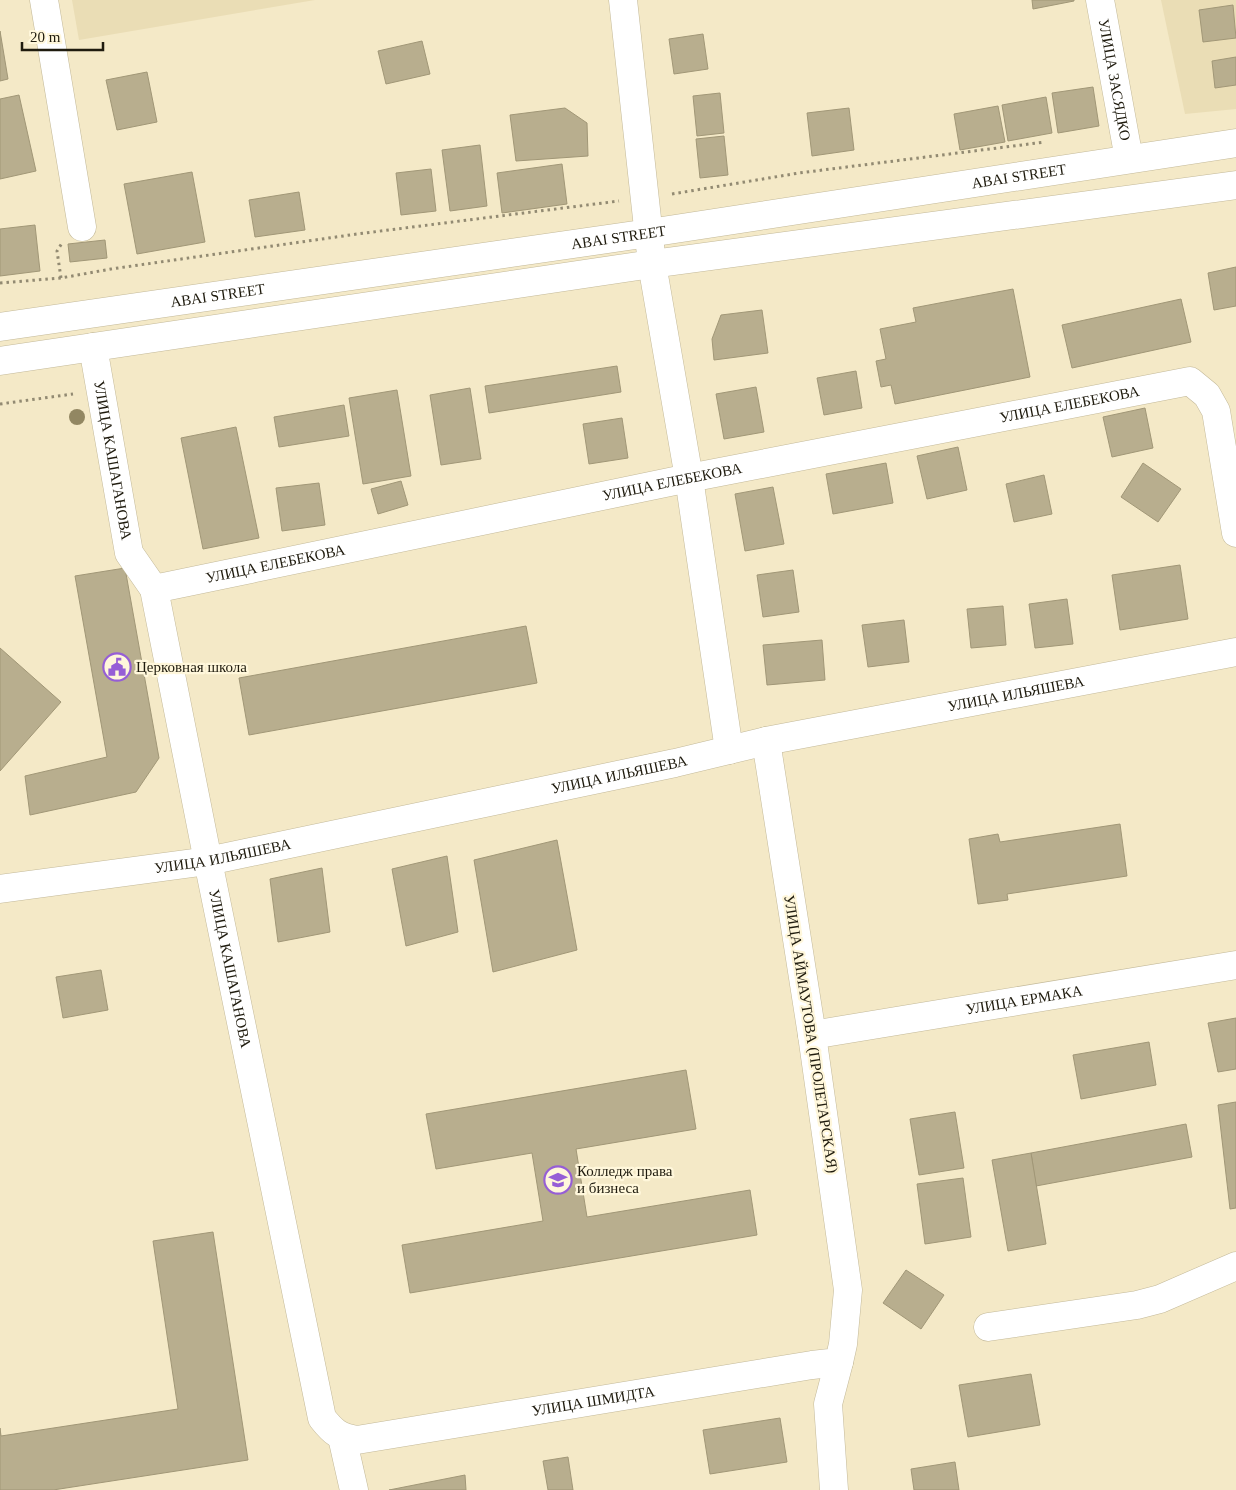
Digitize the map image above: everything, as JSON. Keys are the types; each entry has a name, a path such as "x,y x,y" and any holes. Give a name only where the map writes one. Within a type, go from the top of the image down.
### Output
{"street":[{"path":"44,0 82,227"},
{"path":"623,0 652,264 689,478 729,750"},
{"name":"УЛИЦА ЗАСЯДКО","path":"1100,0 1129,159"},
{"name":"ABAI STREET","path":"0,327 649,233 1236,143"},
{"name":"ABAI STREET","path":"0,361 652,264 1236,185"},
{"name":"УЛИЦА КАШАГАНОВА","path":"93,347 129,553 154,589 322,1418 329,1428 342,1438"},
{"name":"УЛИЦА ЕЛЕБЕКОВА","path":"154,589 689,478 1190,381 1207,395 1216,410 1236,533"},
{"name":"УЛИЦА ИЛЬЯШЕВА","path":"0,889 208,861 675,763 766,741 1236,652"},
{"name":"УЛИЦА АЙМАУТОВА (ПРОЛЕТАРСКАЯ)","path":"766,741 812,1036 848,1290 845,1328 839,1362"},
{"name":"УЛИЦА ЕРМАКА","path":"812,1036 1236,965"},
{"path":"988,1327 1137,1305 1160,1299 1236,1266"},
{"path":"834,1490 828,1404 839,1362"},
{"name":"УЛИЦА ШМИДТА","path":"342,1438 357,1440 802,1366 839,1362"},
{"path":"342,1438 354,1490"}],"path":[{"path":"0,283 61,278 357,234 645,198 799,173 1046,142"},
{"path":"0,404 101,390"}],"shaded area":[{"path":"72,0 315,0 79,40"},
{"path":"1161,0 1236,0 1236,109 1185,114"}],"building":[{"path":"1032,0 1074,0 1074,1 1033,9"},
{"path":"1233,5 1236,38 1203,42 1199,10"},
{"path":"0,31 8,79 0,81"},
{"path":"703,34 708,69 674,74 669,39"},
{"path":"422,41 430,74 386,84 378,51"},
{"path":"1236,57 1236,85 1215,88 1212,61"},
{"path":"147,72 157,122 117,130 106,80"},
{"path":"1093,87 1099,126 1058,133 1052,93"},
{"path":"720,93 724,133 697,136 693,96"},
{"path":"19,95 36,171 0,179 0,99"},
{"path":"1046,97 1052,133 1008,141 1002,105"},
{"path":"998,106 1005,142 960,150 954,114"},
{"path":"565,108 587,123 588,156 516,161 510,115"},
{"path":"849,108 854,150 812,156 807,113"},
{"path":"724,136 728,175 700,178 696,139"},
{"path":"480,145 487,206 450,211 442,150"},
{"path":"562,164 567,204 502,213 497,173"},
{"path":"431,169 436,211 401,215 396,173"},
{"path":"192,172 205,242 137,254 124,184"},
{"path":"299,192 305,230 255,237 249,200"},
{"path":"35,225 40,271 0,276 0,229"},
{"path":"105,240 107,258 70,262 68,244"},
{"path":"1236,267 1236,306 1214,310 1208,273"},
{"path":"1013,289 1030,377 895,404 891,385 881,387 876,361 886,359 880,329 916,322 913,308"},
{"path":"1181,299 1191,342 1072,368 1062,325"},
{"path":"762,310 768,353 714,360 712,339 721,315"},
{"path":"617,366 621,392 489,413 485,386"},
{"path":"856,371 862,408 824,415 817,378"},
{"path":"756,387 764,432 724,439 716,394"},
{"path":"470,388 481,459 441,465 430,395"},
{"path":"397,390 411,476 363,484 349,398"},
{"path":"344,405 349,436 279,447 274,417"},
{"path":"1145,408 1153,448 1112,457 1103,417"},
{"path":"622,418 628,458 589,464 583,424"},
{"path":"236,427 259,538 203,549 181,438"},
{"path":"958,447 967,490 927,499 917,456"},
{"path":"886,463 893,503 833,514 826,474"},
{"path":"1143,463 1181,489 1158,522 1121,497"},
{"path":"1044,475 1052,514 1014,522 1006,484"},
{"path":"401,481 408,505 378,514 371,489"},
{"path":"319,483 325,525 282,531 276,488"},
{"path":"773,487 784,544 745,551 735,494"},
{"path":"1180,565 1188,619 1120,630 1112,575"},
{"name":"Церковная школа","path":"125,568 159,758 136,792 30,815 25,776 107,757 75,576"},
{"path":"793,570 799,612 763,617 757,575"},
{"path":"1067,599 1073,644 1035,648 1029,604"},
{"path":"1003,606 1006,645 971,648 967,609"},
{"path":"904,620 909,662 868,667 862,625"},
{"path":"526,626 537,683 249,735 239,678"},
{"path":"822,640 825,680 767,685 763,645"},
{"path":"0,648 61,702 0,771"},
{"path":"1120,824 1127,876 1007,894 1008,900 978,904 969,839 998,834 1000,842"},
{"path":"557,840 577,950 493,972 474,860"},
{"path":"447,856 458,932 406,946 392,869"},
{"path":"322,868 330,932 278,942 270,879"},
{"path":"101,970 108,1010 63,1018 56,977"},
{"path":"1236,1018 1236,1069 1218,1072 1208,1023"},
{"path":"1149,1042 1156,1085 1081,1099 1073,1055"},
{"name":"Колледж права и бизнеса","path":"686,1070 696,1129 576,1149 587,1217 750,1190 757,1235 410,1293 402,1245 543,1221 532,1153 436,1169 426,1114"},
{"path":"1236,1102 1236,1208 1230,1209 1218,1105"},
{"path":"955,1112 964,1168 919,1175 910,1119"},
{"path":"1186,1124 1192,1157 1036,1186 1031,1153"},
{"path":"1031,1153 1046,1244 1008,1251 992,1160"},
{"path":"963,1178 971,1237 925,1244 917,1184"},
{"path":"213,1232 248,1460 53,1490 0,1490 0,1428 1,1436 178,1409 153,1241"},
{"path":"906,1270 944,1295 921,1329 883,1303"},
{"path":"1031,1374 1040,1425 968,1437 959,1385"},
{"path":"780,1418 787,1462 710,1474 703,1430"},
{"path":"568,1457 573,1490 548,1490 543,1461"},
{"path":"955,1462 959,1490 914,1490 911,1469"},
{"path":"465,1475 466,1490 389,1490"}],"place":[{"name":"Церковная школа","path":"117,667"},
{"name":"Колледж права и бизнеса","path":"558,1180"}]}
